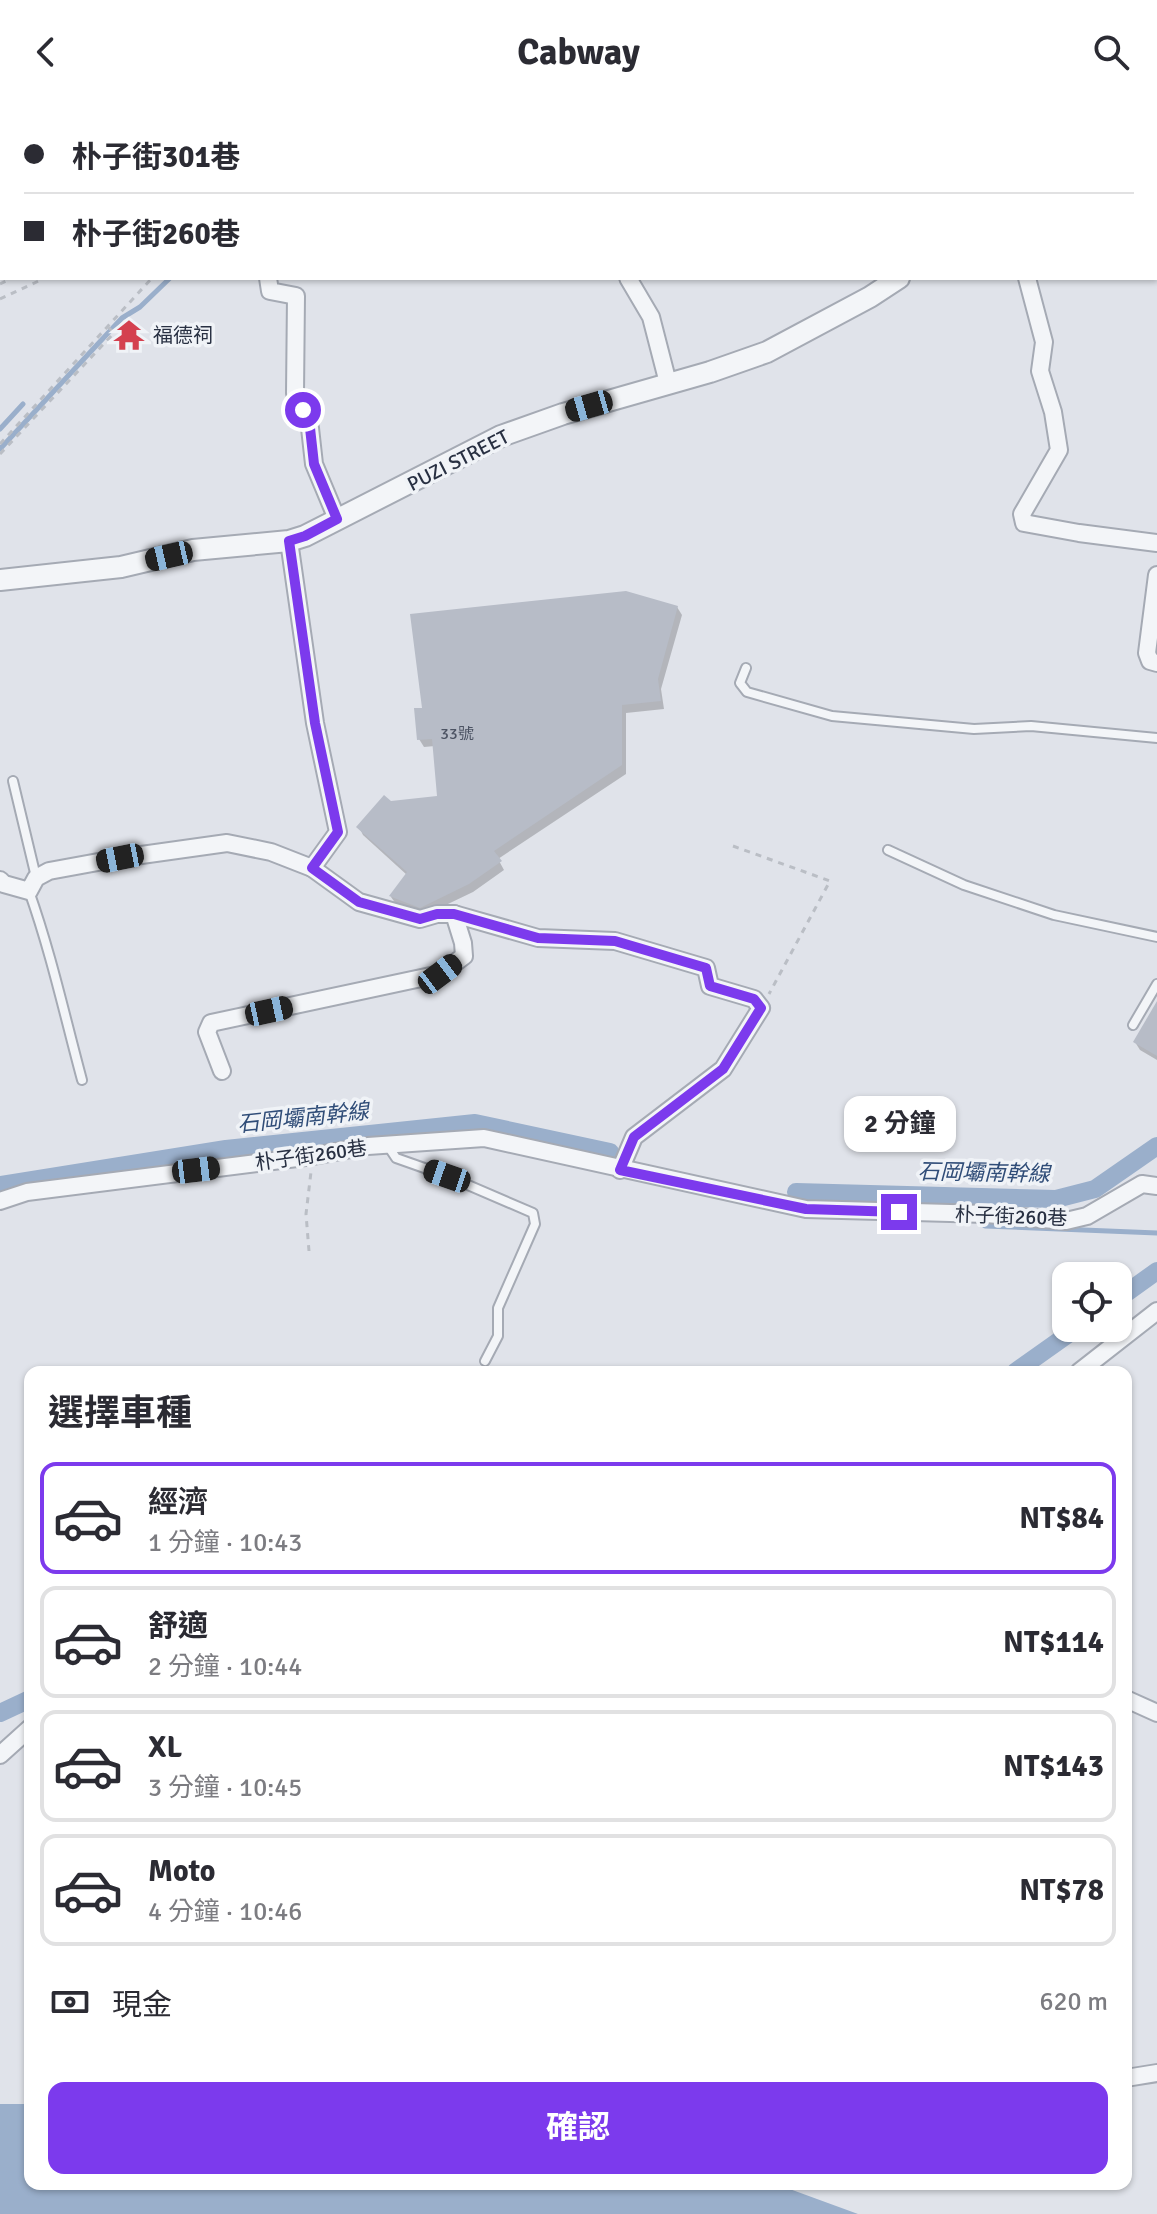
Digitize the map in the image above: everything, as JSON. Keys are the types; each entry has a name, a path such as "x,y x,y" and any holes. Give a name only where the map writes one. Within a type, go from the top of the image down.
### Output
{"street":[{"path":"268,280 270,291 296,296 295,393 310,428 314,464 337,519"},
{"path":"629,280 651,317 668,383"},
{"name":"PUZI STREET","path":"0,580 121,567 193,550 289,541 305,536 501,436 767,352 870,297 895,280"},
{"path":"1028,280 1044,342 1040,371 1053,412 1059,450 1022,514 1024,523 1157,543"},
{"path":"289,541 315,723 338,832 312,868"},
{"path":"1157,575 1147,653 1150,661 1157,663"},
{"path":"0,880 4,884 33,885 49,871 227,843 271,852 312,868 359,902 420,919 437,914 454,914 538,938 615,941 706,968 710,986 754,999 761,1008 723,1069 634,1137 620,1170"},
{"path":"222,1071 207,1032 211,1023 440,974 464,956 454,914"},
{"name":"朴子街260巷","path":"0,1201 27,1192 313,1156 368,1146 484,1138 806,1209 986,1214 1066,1221 1087,1216 1149,1185"},
{"path":"1087,1366 1157,1311"},
{"path":"1132,1702 1157,1713"},
{"path":"0,1755 24,1733"},
{"path":"1132,2077 1157,2073"}],"lane":[{"path":"746,668 740,683 747,692 832,716 974,729 1031,726 1157,738"},
{"path":"13,781 33,885 82,1080"},
{"path":"888,850 979,890 1054,915 1157,937"},
{"path":"1133,1025 1157,984"},
{"path":"388,1146 396,1158 533,1213 535,1224 498,1308 498,1336 485,1361"}],"path":[{"path":"0,299 41,280"},
{"path":"0,444 150,280"},
{"path":"1,452 114,333 108,327"},
{"path":"72,366 78,370"},
{"path":"29,413 35,416"},
{"path":"733,846 830,881 761,1008"},
{"path":"309,1251 306,1214 313,1156"}],"water":[{"path":"0,2104 24,2104 24,2190 792,2190 858,2214 0,2214"}],"building":[{"path":"626,591 678,606 658,679 661,701 622,705 622,765 494,851 502,861 469,884 420,908 389,896 407,872 356,827 384,795 391,801 437,796 432,739 417,740 414,708 422,708 410,614"},
{"path":"1157,1001 1157,1056 1133,1042"}],"waterway":[{"path":"0,449 122,318 140,307 168,280"},
{"path":"0,429 23,404"},
{"name":"石岡壩南幹線","path":"0,1185 226,1149 475,1123 610,1152"},
{"name":"石岡壩南幹線","path":"796,1192 1056,1199 1095,1189 1157,1146"},
{"path":"977,1220 985,1226 1157,1233"},
{"path":"1132,1289 1157,1271"},
{"path":"1023,1366 1057,1342"},
{"path":"0,1713 24,1702"}],"place":[{"name":"福德祠","path":"129,335"}],"route":[{"path":"303,410 310,428 314,464 337,519 289,541 315,723 338,832 312,868 359,902 420,919 437,914 454,914 538,938 615,941 706,968 710,986 754,999 761,1008 723,1069 634,1137 620,1170 806,1209 899,1212"}]}
